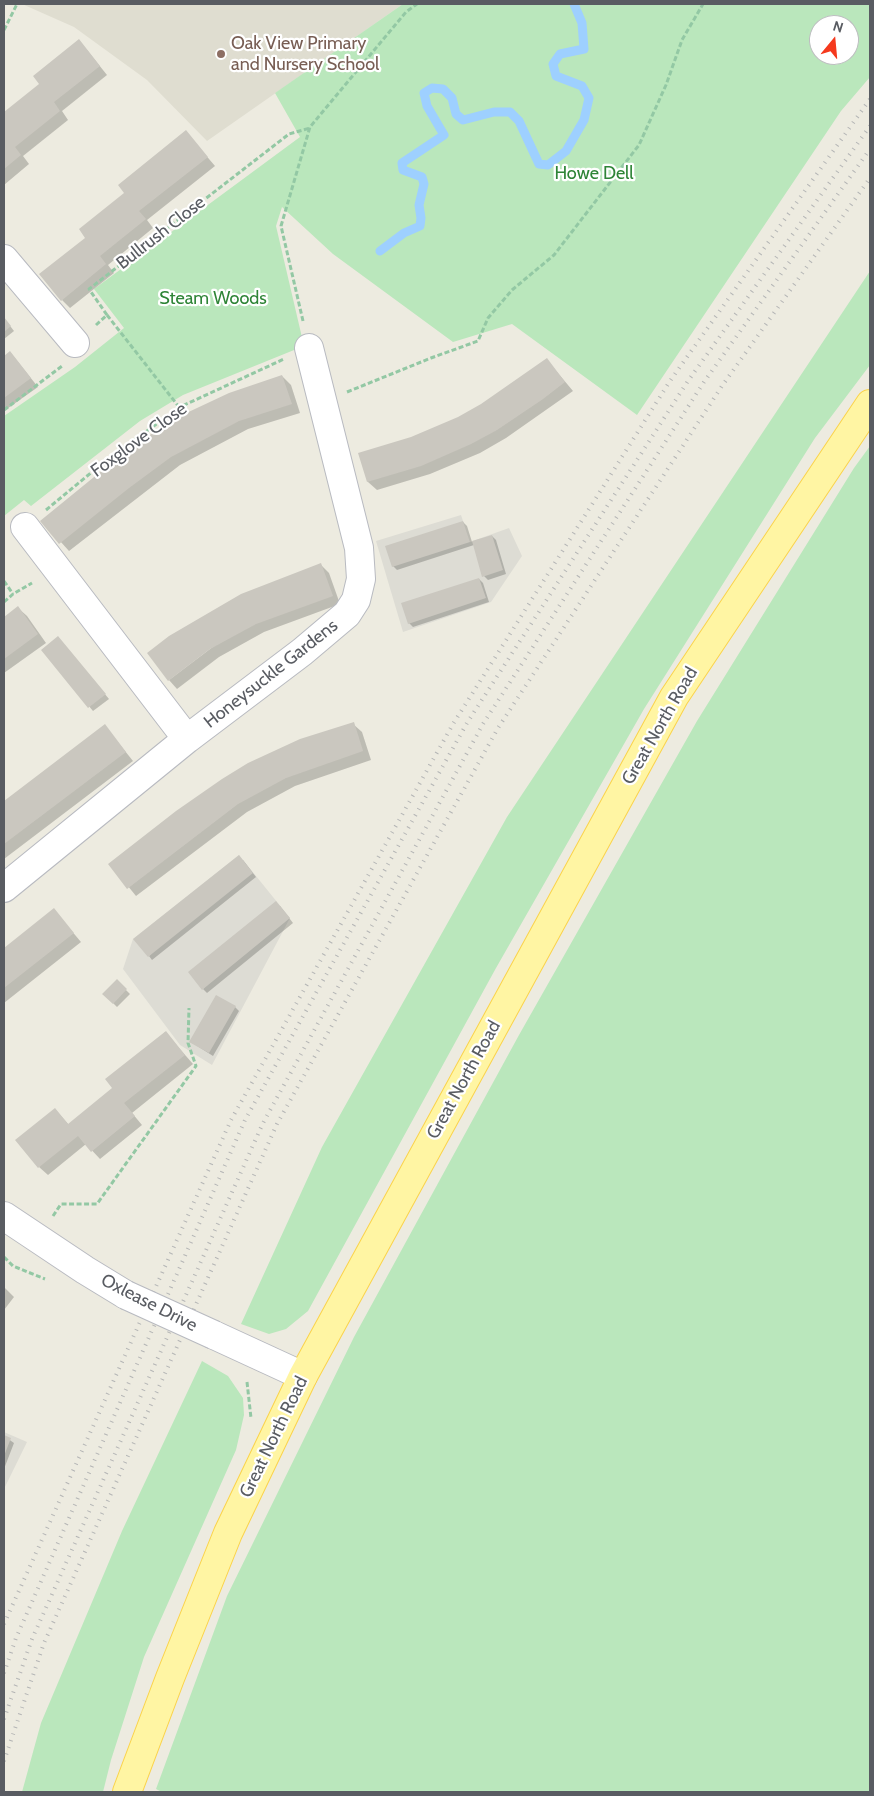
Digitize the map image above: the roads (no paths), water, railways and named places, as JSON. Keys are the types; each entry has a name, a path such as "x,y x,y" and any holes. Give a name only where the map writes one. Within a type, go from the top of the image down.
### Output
{"main road":[{"name":"Great North Road","path":"128,1792 170,1678 228,1533 303,1376 674,697 870,404"}],"street":[{"path":"4,260 75,344"},
{"name":"Honeysuckle Gardens","path":"4,888 187,739 302,652 346,614 356,600 361,579 359,548 309,348"},
{"path":"26,527 55,568 187,739"},
{"name":"Oxlease Drive","path":"4,1216 38,1240 126,1295 303,1376"}],"waterway":[{"path":"380,251 404,233 420,226 419,205 424,184 422,177 403,170 402,163 444,135 427,106 424,93 432,88 443,89 452,98 456,114 463,120 494,112 510,112 519,121 539,164 548,165 566,151 584,120 589,98 582,86 556,76 553,64 560,54 584,49 582,23 574,4"}],"railway":[{"path":"4,1624 231,1120 453,724 670,381 870,99"},
{"path":"4,1673 16,1638 245,1120 467,723 688,381 870,126"},
{"path":"4,1719 32,1639 263,1123 483,724 704,382 870,149"},
{"path":"4,1761 44,1643 277,1124 498,728 722,386 870,178"}],"place":[{"name":"Oak View Primary and Nursery School","path":"221,54"}],"park label":[{"name":"Howe Dell","path":"594,174"},
{"name":"Steam Woods","path":"213,299"}]}
